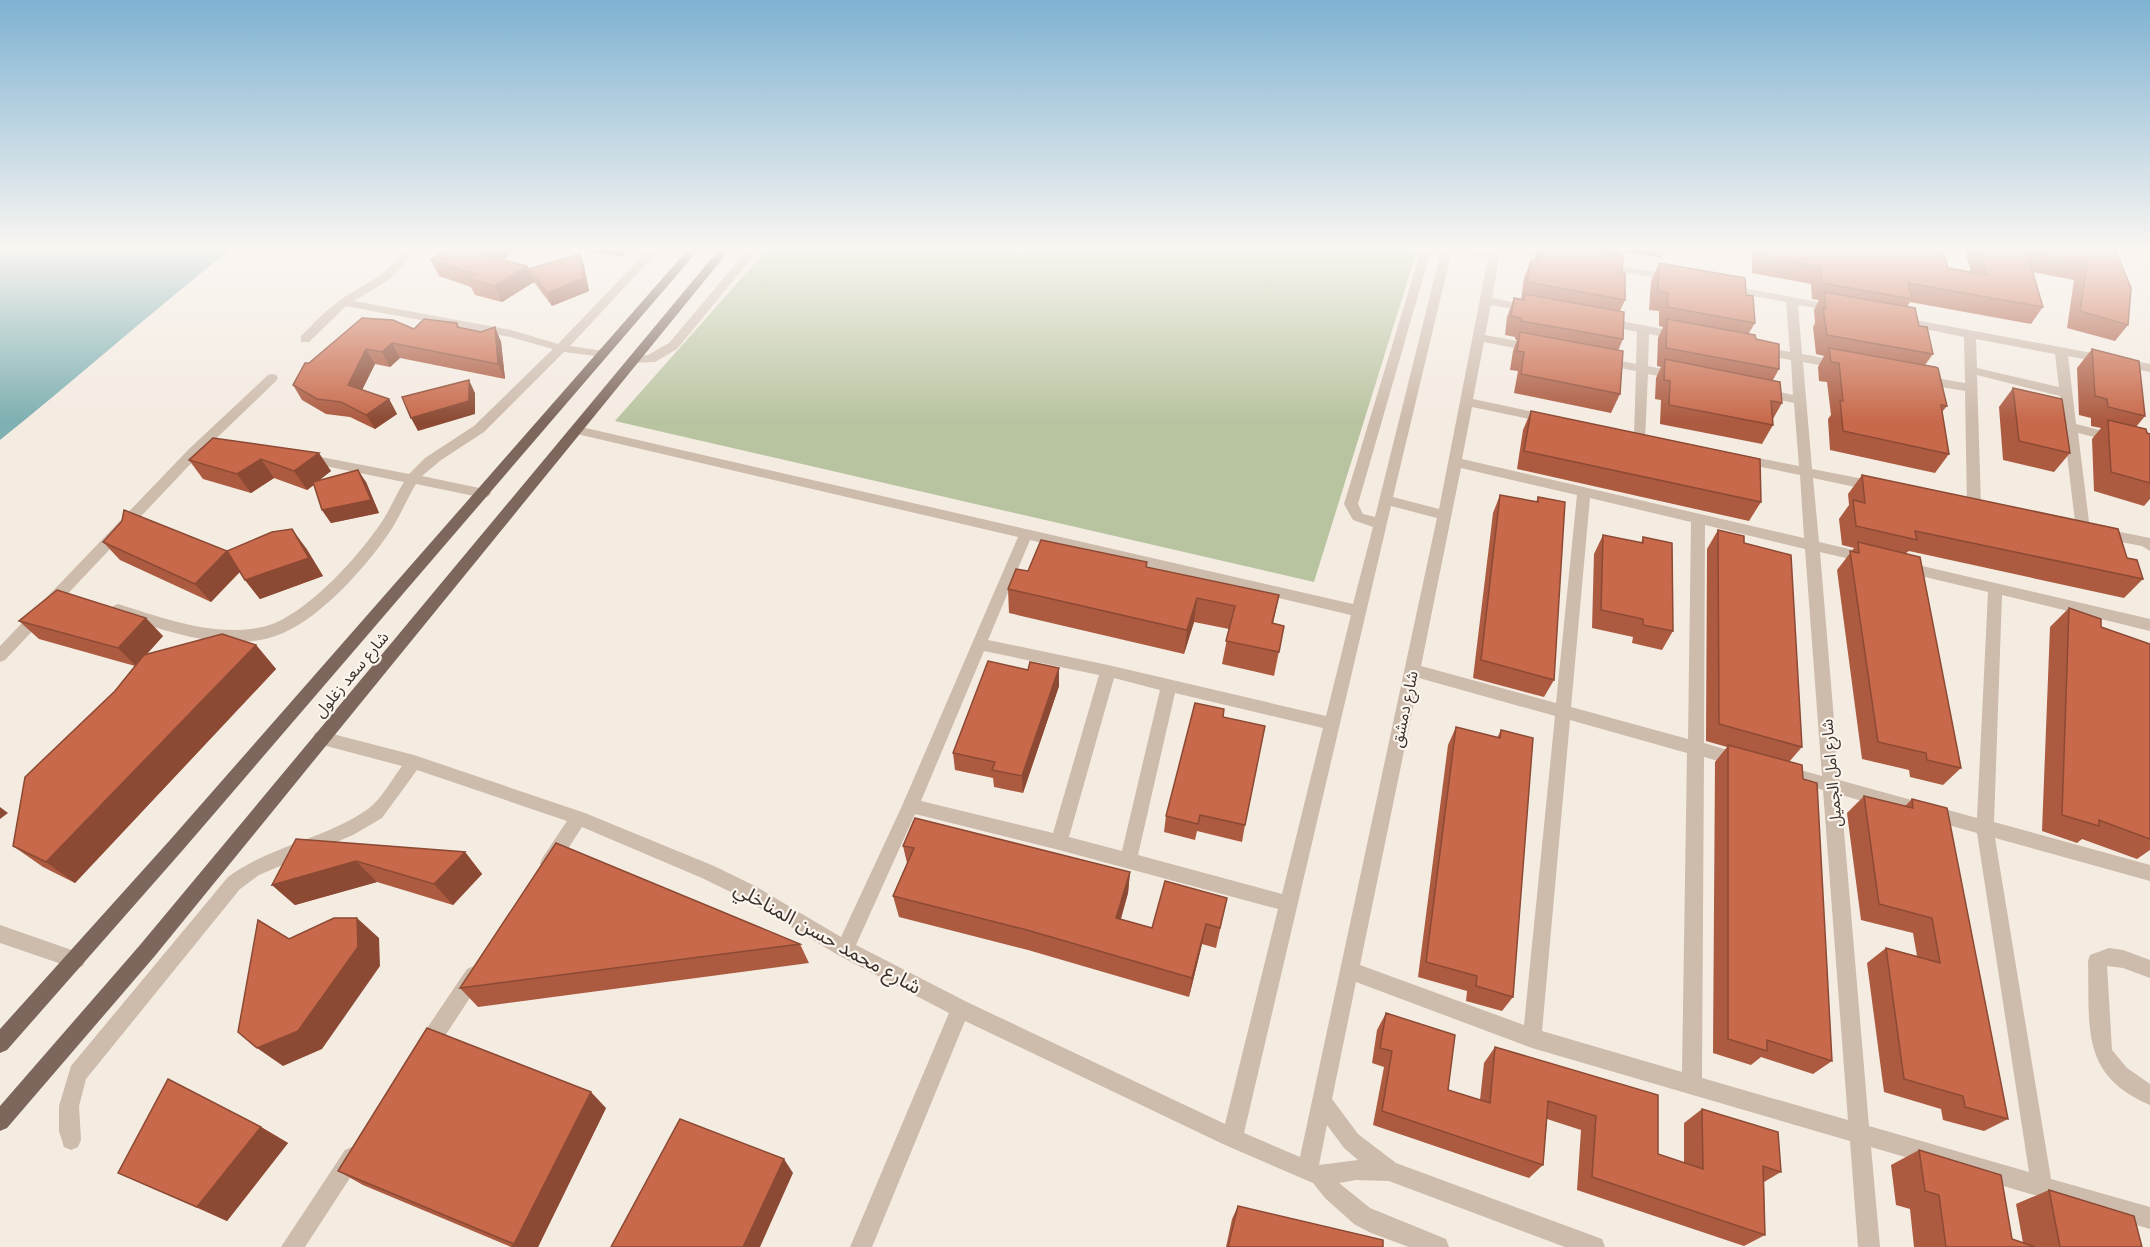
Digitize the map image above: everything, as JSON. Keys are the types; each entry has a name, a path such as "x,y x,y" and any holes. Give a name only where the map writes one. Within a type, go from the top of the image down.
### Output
{"main road":[{"name":"شارع سعد زغلول","path":"0,1043 76,960 484,493 644,305"},
{"name":"شارع سعد زغلول","path":"0,1121 147,951 679,305"}],"street":[{"path":"305,339 341,305"},
{"path":"361,305 511,334 561,348 600,354"},
{"path":"104,605 202,634 229,638 255,636 280,628 303,615 324,596 380,535 413,479 424,466 478,430 602,305"},
{"path":"633,360 651,358 673,346 707,305"},
{"path":"1380,524 1358,517 1352,504 1410,305"},
{"path":"1232,1138 1433,305"},
{"name":"شارع دمشق","path":"1313,1173 1322,1101 1445,515 1486,305"},
{"path":"1510,305 1542,311"},
{"name":"شارع امل الجميل","path":"1792,305 1869,1247"},
{"path":"1820,305 1845,310"},
{"path":"1889,318 2150,368"},
{"path":"1587,319 1687,337"},
{"path":"1640,438 1642,329"},
{"path":"1970,334 1974,507"},
{"path":"1479,338 1549,351"},
{"path":"1742,347 1855,367"},
{"path":"2061,351 2071,427 2078,529 2148,542"},
{"path":"1596,360 1687,378"},
{"path":"1391,369 1416,374"},
{"path":"1971,370 2066,393"},
{"path":"0,656 66,594 272,378"},
{"path":"1913,378 1971,388"},
{"path":"1744,389 1800,400"},
{"path":"1466,402 1559,421"},
{"path":"2071,427 2150,447"},
{"path":"577,429 1359,611"},
{"path":"287,455 484,493"},
{"path":"1728,456 1884,488"},
{"path":"1454,462 2150,625"},
{"path":"1532,1038 1584,492"},
{"path":"1386,500 1445,515"},
{"path":"1692,1084 1698,519"},
{"path":"845,949 910,806 1026,534"},
{"path":"1995,589 1985,827 2042,1186"},
{"path":"978,644 1108,671 1332,724"},
{"path":"1412,670 1752,763"},
{"path":"1059,842 1108,671"},
{"path":"1128,861 1169,686"},
{"name":"شارع محمد حسن المناخلي","path":"321,738 414,762 579,818 708,872 749,892 845,949 960,1009 1232,1138 1313,1173 1362,1216 1438,1247"},
{"path":"71,1140 67,1114 68,1100 78,1073 234,884 253,869 347,830 369,818 376,813 414,762"},
{"path":"1775,770 2150,873"},
{"path":"910,806 1059,842 1289,904"},
{"path":"540,876 579,818"},
{"path":"0,934 76,960"},
{"path":"2150,969 2115,957 2106,956 2097,961 2103,1054 2123,1080 2150,1095"},
{"path":"416,1062 481,964"},
{"path":"1349,970 1532,1038 2150,1218"},
{"path":"861,1247 960,1009"},
{"path":"1322,1101 1351,1141 1389,1171 1594,1247"},
{"path":"292,1247 364,1140"},
{"path":"1313,1173 1356,1170 1389,1171"}],"green space":[{"path":"717,305 1400,305 1314,582 615,421"}],"water":[{"path":"0,305 162,305 59,392 0,440"}],"building":[{"path":"1513,305 1587,305 1624,312 1623,339 1521,321 1521,318 1511,316"},
{"path":"1667,305 1754,305 1755,323"},
{"path":"1826,305 1899,305 1915,308 1919,326 1927,327 1933,354 1827,335 1823,308 1826,309"},
{"path":"2081,305 2130,305 2128,325 2080,311"},
{"path":"362,318 393,320 414,329 424,319 457,323 457,327 481,332 495,327 498,364 392,343 382,352 366,349 348,385 389,399 366,415 341,402 317,399 293,385 305,363 309,363"},
{"path":"1667,319 1755,335 1756,339 1779,344 1779,369 1666,348"},
{"path":"1520,332 1623,351 1620,394 1521,374 1524,352 1517,351"},
{"path":"1829,348 1938,368 1947,406 1941,405 1949,454 1843,431 1839,363 1831,362"},
{"path":"2092,349 2139,361 2145,416 2108,407 2107,399 2095,396"},
{"path":"1665,359 1780,382 1782,403 1771,401 1773,425 1669,405 1670,381 1664,380"},
{"path":"469,380 469,401 411,418 402,397"},
{"path":"2013,388 2062,399 2070,453 2019,441"},
{"path":"1531,411 1760,459 1761,502 1524,451"},
{"path":"2108,420 2146,429 2150,434 2150,483 2111,472"},
{"path":"213,438 319,453 294,471 261,459 237,474 189,460"},
{"path":"358,470 371,500 322,510 313,482"},
{"path":"1862,475 2118,529 2127,558 2137,560 2143,579 1915,531 1917,540 1856,526 1853,500 1865,503"},
{"path":"1500,495 1538,502 1538,497 1565,502 1554,680 1481,660"},
{"path":"124,510 227,551 195,584 103,542 122,521"},
{"path":"292,529 309,558 245,580 227,551 272,532"},
{"path":"1718,530 1744,536 1744,543 1791,555 1802,747 1719,724"},
{"path":"1603,535 1643,543 1643,537 1672,543 1673,631 1643,625 1643,619 1601,610"},
{"path":"1041,540 1147,562 1146,567 1279,595 1272,623 1284,626 1279,652 1226,641 1235,606 1197,598 1187,630 1008,589 1016,569 1028,571"},
{"path":"1858,542 1920,557 1961,768 1927,760 1926,753 1878,742 1850,551 1859,553"},
{"path":"57,590 146,618 118,648 19,621"},
{"path":"2069,608 2101,619 2101,627 2150,644 2150,839 2099,820 2099,826 2062,815"},
{"path":"222,634 256,645 46,862 13,846 25,777 115,691 144,655"},
{"path":"988,661 1028,670 1030,662 1059,668 1022,776 992,770 995,762 953,753"},
{"path":"1195,703 1224,709 1223,717 1265,726 1245,825 1200,815 1198,824 1166,816"},
{"path":"1456,727 1500,738 1501,730 1533,738 1513,997 1476,986 1477,976 1426,962"},
{"path":"1728,745 1802,765 1803,779 1817,783 1832,1061 1767,1040 1767,1051 1728,1039"},
{"path":"1864,796 1913,808 1912,799 1947,808 2008,1119 1965,1107 1963,1096 1904,1079 1886,948 1940,963 1932,918 1879,904"},
{"path":"915,818 1130,872 1116,918 1152,928 1165,881 1227,898 1220,928 1206,924 1192,978 1027,930 893,896 914,848 903,846"},
{"path":"296,839 465,852 434,884 356,861 272,885"},
{"path":"556,843 800,944 460,988"},
{"path":"334,918 357,918 358,947 298,1031 257,1048 238,1032 258,920 289,939"},
{"path":"1386,1013 1455,1035 1448,1090 1490,1103 1495,1047 1658,1095 1658,1154 1703,1169 1702,1109 1778,1132 1781,1172 1763,1166 1765,1235 1592,1177 1596,1116 1548,1101 1543,1165 1382,1111 1392,1051 1380,1048"},
{"path":"427,1028 591,1092 514,1244 338,1171"},
{"path":"168,1079 261,1127 197,1207 118,1173"},
{"path":"680,1119 784,1159 743,1247 611,1247"},
{"path":"1919,1150 2001,1175 2012,1239 2035,1247 1946,1247 1939,1195 1925,1191"},
{"path":"2049,1190 2134,1216 2142,1247 2060,1247"},
{"path":"1238,1206 1383,1240 1383,1247 1228,1247"}]}
